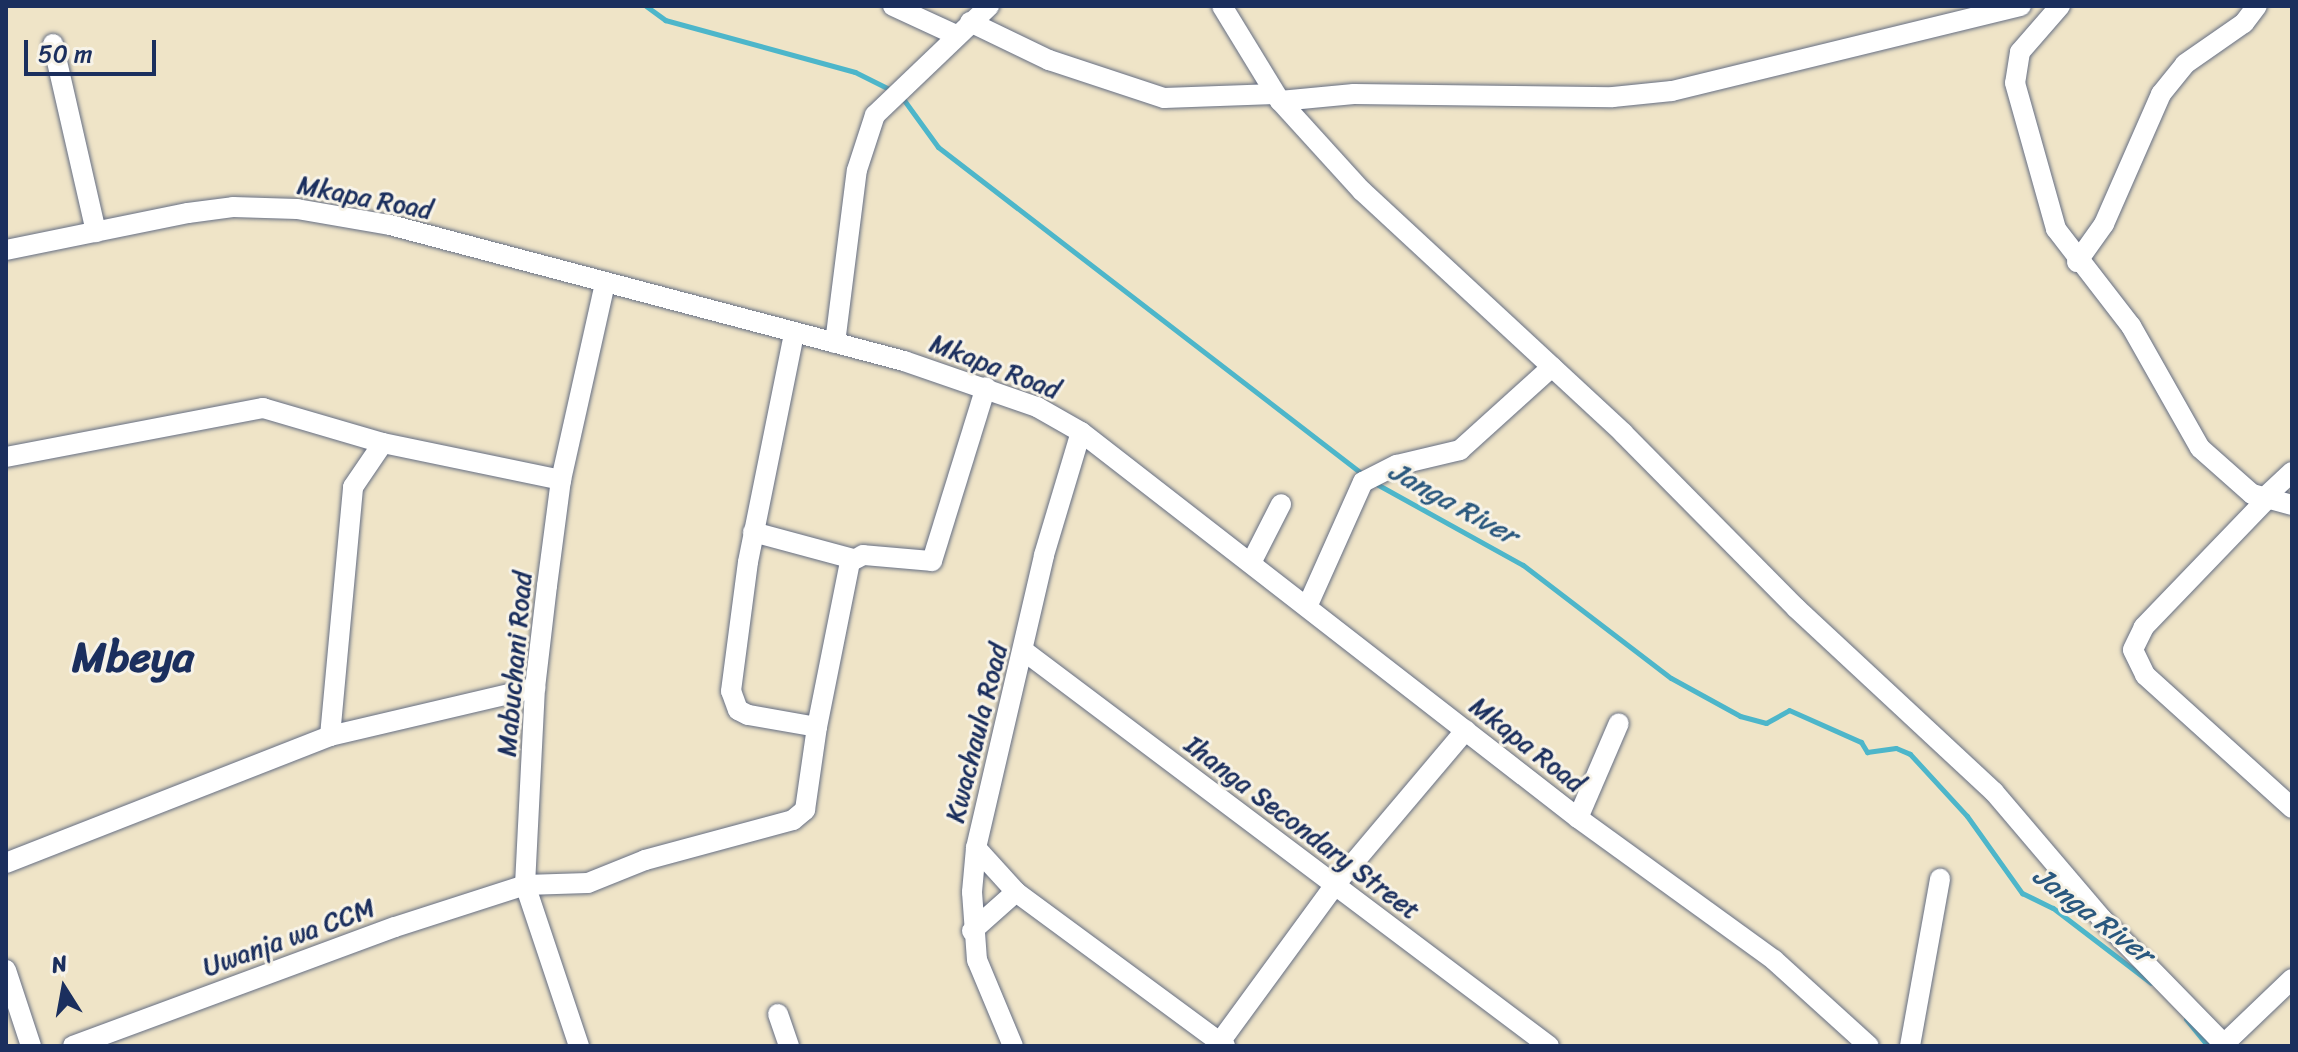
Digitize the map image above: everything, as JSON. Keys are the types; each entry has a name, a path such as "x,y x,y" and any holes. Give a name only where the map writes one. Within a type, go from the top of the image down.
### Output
{"street":[{"path":"893,6 1164,98 1354,94 1613,97 1655,93 2014,7 2030,36"},
{"path":"835,343 857,170 875,115 902,84 989,6"},
{"path":"1222,6 1278,97 1362,191 1552,367 1792,605 1994,792 2102,919 2225,1045 2292,979"},
{"path":"2060,6 2030,36 2015,68 2017,98 2044,202 2077,262 2131,326 2200,448 2242,486 2266,499 2292,505"},
{"path":"2077,262 2104,224 2161,94 2185,64 2244,23 2257,6"},
{"path":"53,44 96,232"},
{"name":"Mkapa Road","path":"6,250 233,207 297,209 390,225 835,343 986,387 1081,432 1578,818 1774,960 1869,1046"},
{"name":"Mabuchani Road","path":"579,1046 525,885 535,688 561,480 605,283"},
{"path":"794,334 753,532 732,670 733,702 748,715 817,727"},
{"path":"1307,607 1370,477 1460,450 1552,367"},
{"path":"753,532 853,559 932,561 986,387"},
{"path":"6,457 263,408 383,443 561,480"},
{"name":"Kwachaula Road","path":"1013,1046 986,988 972,931 976,848 1044,555 1081,432"},
{"path":"330,736 353,487 383,443"},
{"path":"2292,472 2144,627 2133,650 2152,682 2292,808"},
{"path":"1251,563 1281,504"},
{"name":"Uwanja wa CCM","path":"73,1046 395,927 525,885 588,883 645,860 793,820 805,810 817,727 853,559"},
{"name":"Ihanga Secondary Street","path":"1024,651 1549,1046"},
{"path":"6,863 330,736 535,688"},
{"path":"1578,818 1619,723"},
{"path":"976,848 1016,892 1223,1044 1334,886 1466,730"},
{"path":"1910,1046 1940,879"},
{"path":"972,931 1016,892"},
{"path":"6,970 31,1046"},
{"path":"778,1014 789,1046"}],"waterway":[{"name":"Janga River","path":"646,6 665,20 855,72 893,91"},
{"name":"Janga River","path":"901,96 938,147 1365,476"},
{"name":"Janga River","path":"1373,482 1523,565 1671,678 1740,716 1766,723 1789,710 1861,742 1867,752 1896,748 1910,754 1967,816 2022,893 2053,908 2151,983"},
{"name":"Janga River","path":"2186,1019 2208,1046"}],"district":[{"name":"Mbeya","path":"133,657"}]}
